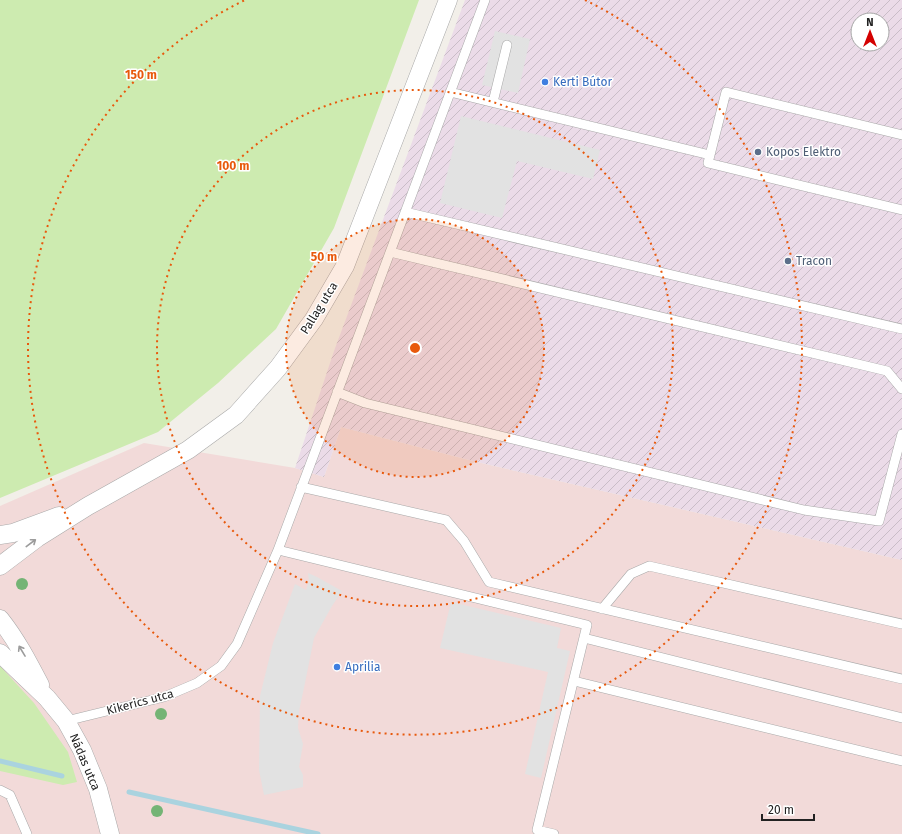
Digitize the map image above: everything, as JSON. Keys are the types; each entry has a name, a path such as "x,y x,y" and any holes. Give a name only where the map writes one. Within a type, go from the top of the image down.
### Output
{"street":[{"name":"Pallag utca","path":"88,506 188,450 236,415 278,368 314,319 345,266 448,0"},
{"path":"0,535 13,533 88,506"},
{"path":"0,566 37,538 88,506"},
{"name":"Nádas utca","path":"0,619 25,655 46,698"},
{"name":"Nádas utca","path":"0,653 46,698 66,721 82,750 98,789 110,834"}],"lane":[{"path":"485,0 278,550 587,625 537,830 554,834"},
{"path":"493,102 507,45"},
{"path":"450,92 710,155"},
{"path":"902,135 726,92 708,163 902,210"},
{"path":"405,212 902,329"},
{"path":"390,252 887,371 902,389"},
{"path":"337,392 365,403 796,508 879,521 902,434"},
{"path":"301,487 446,520 464,542 489,582 902,679"},
{"name":"Kikerics utca","path":"66,721 164,697 197,683 221,666 237,644 278,550"},
{"path":"602,608 631,574 649,566 902,624"},
{"path":"584,638 902,718"},
{"path":"574,681 902,761"},
{"path":"0,790 10,795 26,834"}],"shaded area":[{"path":"465,0 902,0 902,560 477,462 341,427 324,477 295,468 334,351"},
{"path":"495,31 530,39 518,93 482,85"},
{"path":"461,116 600,150 593,179 517,161 502,218 440,203"},
{"path":"341,427 477,462 902,560 902,834 0,834 0,506 144,443 295,468 324,477"},
{"path":"308,573 342,591 314,638 299,711 298,728 303,744 299,767 303,775 303,787 264,795 259,770 260,696 273,643 295,584 306,590 309,581"},
{"path":"451,602 561,628 557,648 570,651 541,778 525,774 548,672 440,648"}],"green space":[{"path":"0,0 419,0 334,228 276,329 218,383 158,432 0,498"},
{"path":"0,666 34,703 68,752 77,782 63,785 0,771"}],"waterway":[{"path":"0,761 62,776"},
{"path":"129,792 318,834"}],"place":[{"name":"Kerti Bútor","path":"545,82"},
{"name":"Kopos Elektro","path":"758,152"},
{"name":"Tracon","path":"788,261"},
{"name":"Aprilia","path":"337,667"}]}
